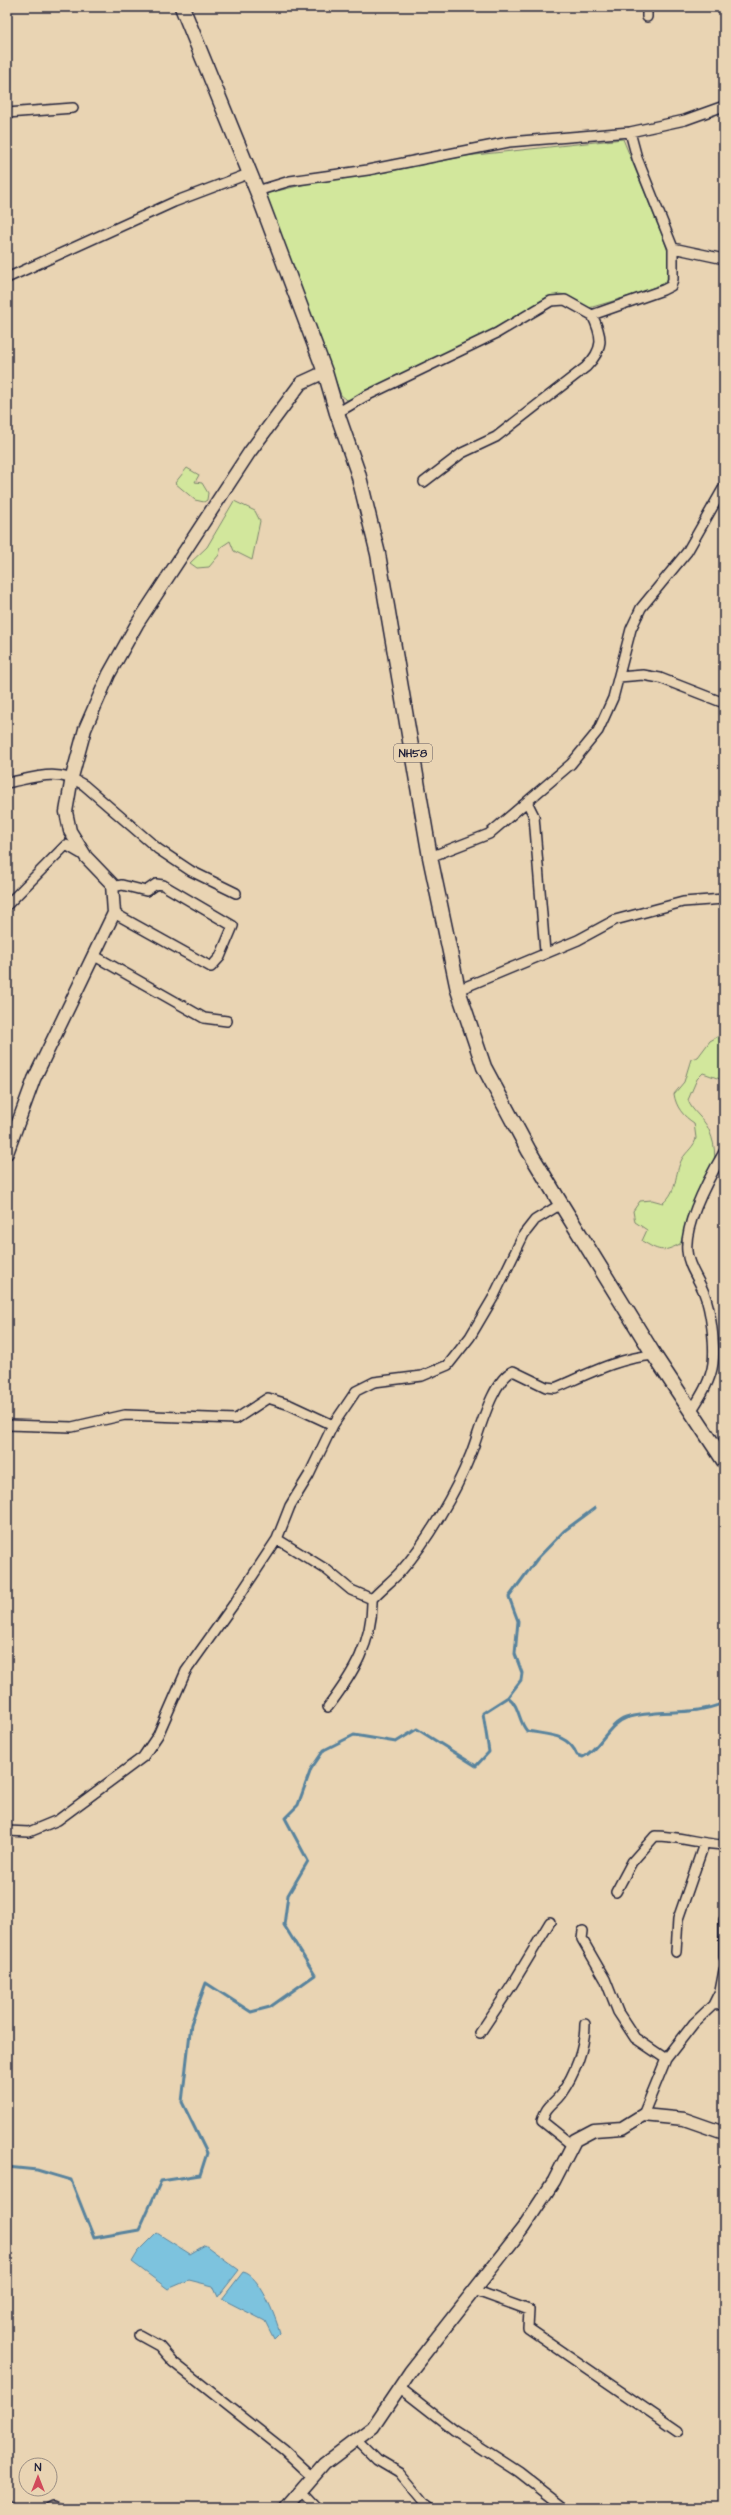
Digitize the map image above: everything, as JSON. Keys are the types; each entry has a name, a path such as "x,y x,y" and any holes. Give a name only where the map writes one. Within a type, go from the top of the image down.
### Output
{"main road":[{"name":"NH58","path":"182,7 248,174 257,191 325,372 336,413 358,473 378,554 430,857 458,990 484,1067 529,1151 561,1204 654,1355 692,1410 724,1461"}],"street":[{"path":"647,7 648,17"},
{"path":"257,191 290,181 368,170 509,142 630,132 685,120 724,106"},
{"path":"7,113 73,108"},
{"path":"592,315 671,286 673,279 673,248 637,158 630,132"},
{"path":"7,278 174,202 248,174"},
{"path":"673,248 724,259"},
{"path":"336,413 364,397 497,332 551,301 566,300 592,315 599,331 601,343 597,356 586,367 496,437 462,453 424,482"},
{"path":"7,1153 34,1079 114,913 112,884 86,857 70,831 66,812 72,777 85,729 100,695 137,624 249,454 301,383 325,372"},
{"path":"430,857 489,834 572,764 598,731 620,677 631,629 641,608 687,552 724,487"},
{"path":"620,677 643,675 660,678 724,703"},
{"path":"7,783 57,774 72,777 84,785 158,849 191,871 236,892"},
{"path":"527,802 534,816 545,952"},
{"path":"7,905 66,845 86,857"},
{"path":"112,887 122,885 146,891 156,884 163,885 232,926 220,957 211,967 114,913"},
{"path":"458,990 545,952 578,940 615,920 683,902 724,899"},
{"path":"93,955 204,1018 227,1021"},
{"path":"692,1410 705,1389 713,1363 710,1315 705,1293 691,1267 687,1251 689,1229 724,1152"},
{"path":"7,1831 29,1832 58,1820 143,1757 158,1736 186,1670 236,1601 276,1539 290,1506 309,1475 333,1425 356,1391 374,1382 422,1376 448,1364 470,1337 493,1298 524,1234 535,1220 561,1204"},
{"path":"328,1707 349,1680 361,1657 369,1629 372,1599 409,1561 440,1513 469,1457 492,1398 507,1374 513,1371 546,1387 555,1388 613,1362 635,1356 654,1355"},
{"path":"7,1425 72,1427 125,1415 236,1419 268,1398 290,1405 333,1425"},
{"path":"276,1539 327,1570 351,1590 372,1599"},
{"path":"616,1892 632,1862 655,1836 675,1836 704,1844 724,1845"},
{"path":"676,1952 678,1919 704,1844"},
{"path":"724,1920 724,1957"},
{"path":"480,2032 512,1986 550,1922"},
{"path":"583,1931 582,1940 605,1979 618,2012 635,2038 666,2059"},
{"path":"286,2508 324,2464 373,2427 399,2387 523,2228 554,2180 574,2140 594,2130 622,2128 643,2115 666,2059 694,2023 713,2005 720,1991 724,1970"},
{"path":"713,2005 724,2004"},
{"path":"572,2146 542,2121 545,2109 561,2095 571,2076 585,2036 585,2024"},
{"path":"643,2115 684,2119 724,2133"},
{"path":"474,2290 529,2310 528,2328 678,2431"},
{"path":"139,2335 159,2346 174,2362 284,2450 313,2477"},
{"path":"399,2387 454,2430 519,2472 565,2508"},
{"path":"357,2439 377,2459 399,2472 432,2508"},
{"path":"301,2491 317,2508"},
{"path":"49,2508 53,2506 57,2508"}],"green space":[{"path":"623,139 668,252 667,282 654,289 589,308 567,295 559,294 544,300 469,343 355,399 347,400 341,395 263,196 265,194 310,183 375,174 466,156"},
{"path":"187,468 199,475 195,482 202,483 208,493 207,500 204,502 195,500 175,483"},
{"path":"234,501 255,511 260,521 252,560 234,551 230,541 221,547 219,555 209,567 197,568 190,563 207,547"},
{"path":"724,1033 724,1077 720,1079 703,1073 697,1079 688,1100 692,1108 709,1130 715,1156 713,1166 709,1176 692,1205 687,1217 680,1244 665,1250 657,1249 642,1241 647,1230 635,1222 633,1211 640,1201 652,1200 663,1203 671,1193 682,1159 694,1144 696,1138 694,1123 681,1111 676,1103 674,1094 684,1082 691,1059 698,1057 710,1041"}],"water":[{"path":"157,2233 190,2254 205,2245 239,2270 218,2297 213,2286 189,2280 168,2289 132,2262 138,2252"},
{"path":"243,2272 255,2281 271,2308 280,2333 274,2339 265,2321 222,2299"}],"waterway":[{"path":"7,2167 37,2170 71,2180 94,2238 139,2230 161,2181 200,2175 207,2153 182,2102 191,2024 206,1983 251,2012 270,2007 315,1975 284,1925 288,1895 308,1861 285,1818 298,1805 311,1769 324,1750 354,1735 396,1742 417,1729 476,1766 489,1752 483,1713 508,1697 521,1680 522,1673 515,1654 518,1621 509,1597 537,1559 564,1531 595,1508"},
{"path":"508,1697 515,1705 527,1731 556,1736 568,1743 577,1755 583,1757 589,1753 614,1726 626,1718 650,1713 699,1710 723,1703 724,1699"}]}
